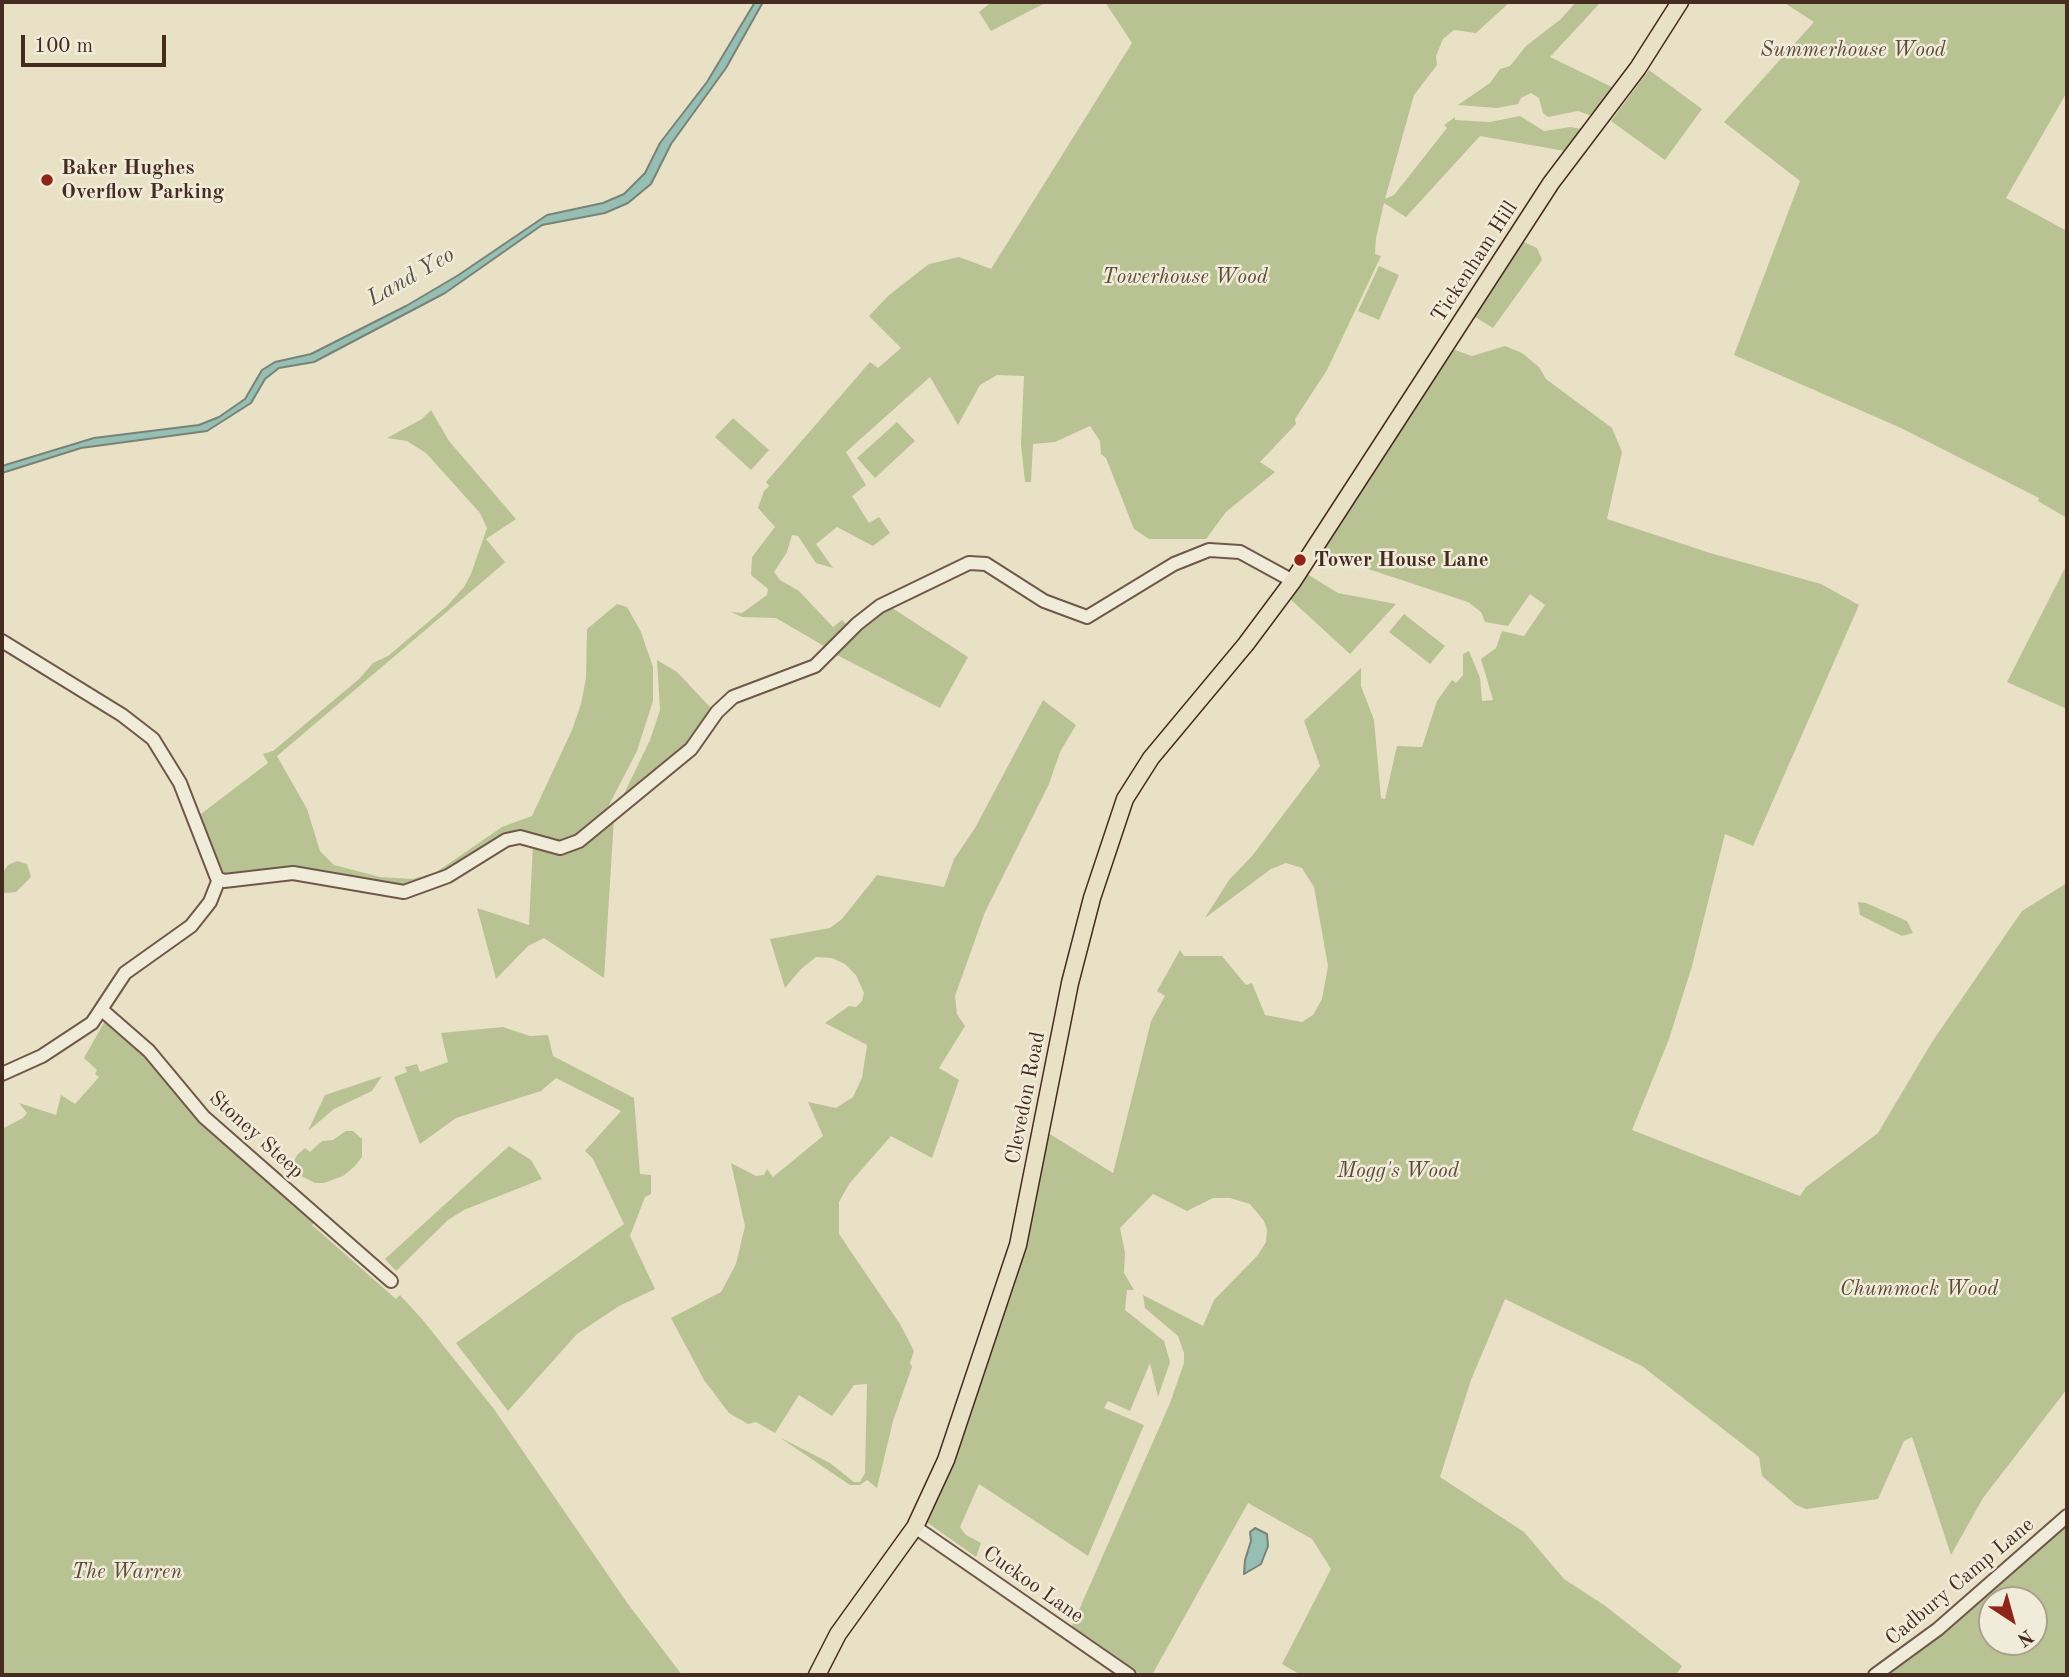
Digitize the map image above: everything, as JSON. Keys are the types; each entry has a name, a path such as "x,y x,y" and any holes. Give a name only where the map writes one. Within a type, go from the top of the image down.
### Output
{"main road":[{"name":"Tickenham Hill","path":"1313,551 1551,183 1638,68 1680,2"},
{"name":"Clevedon Road","path":"817,1675 838,1634 915,1527 946,1460 1018,1245 1070,983 1122,807 1151,758 1246,644 1313,551"}],"street":[{"path":"219,880 293,873 404,892 447,876 506,840 520,837 553,847 571,845 691,749 717,712 733,697 814,666 857,624 880,606 969,563 986,564 1044,601 1087,617 1174,564 1209,550 1240,552 1293,581"},
{"path":"2,641 122,715 153,739 180,783 212,871 219,880"},
{"path":"2,1074 72,1038 92,1023 125,973 174,942 191,926 209,902 219,880"},
{"name":"Stoney Steep","path":"102,1010 149,1051 204,1117 391,1281"},
{"name":"Cadbury Camp Lane","path":"1875,1675 1930,1636 2067,1516"},
{"name":"Cuckoo Lane","path":"915,1527 1129,1675"}],"green space":[{"path":"992,2 1047,2 991,31 979,12"},
{"name":"Towerhouse Wood","path":"1105,2 1510,2 1476,33 1454,30 1443,39 1436,56 1437,65 1414,95 1385,199 1394,195 1447,128 1444,125 1455,117 1455,120 1490,122 1520,116 1544,131 1570,127 1582,129 1565,151 1480,136 1406,217 1384,203 1375,254 1381,256 1327,370 1295,419 1296,424 1260,462 1275,472 1226,512 1206,539 1149,539 1134,529 1106,458 1101,454 1100,441 1090,426 1055,442 1033,444 1031,482 1025,482 1021,444 1024,376 997,375 980,385 958,425 930,377 846,452 866,485 852,496 869,523 879,517 890,533 873,546 837,527 816,544 833,568 816,563 798,536 792,535 787,552 774,572 780,580 799,591 833,627 842,620 849,627 829,649 776,618 742,617 731,612 742,613 767,595 768,589 751,575 752,557 775,527 758,508 764,491 769,486 766,482 870,362 878,368 901,348 869,316 889,295 929,264 959,257 991,269 1132,43"},
{"path":"1576,2 1601,2 1550,57 1614,88 1592,116 1578,111 1548,117 1543,113 1539,98 1531,93 1521,98 1518,104 1497,108 1458,105 1490,83 1500,69 1510,66 1526,46 1561,19"},
{"name":"Summerhouse Wood","path":"1783,2 2067,2 2067,92 2006,198 2067,231 2067,518 2038,501 2039,498 1901,428 1734,355 1800,181 1724,122 1814,22"},
{"path":"1649,70 1702,109 1665,160 1611,121"},
{"path":"1524,242 1537,248 1542,260 1493,328 1475,317"},
{"path":"1379,266 1399,275 1379,320 1358,311"},
{"path":"1505,346 1522,353 1539,367 1546,379 1612,428 1622,452 1607,519 1710,553 1821,584 1859,605 1753,846 1725,834 1692,966 1669,1039 1632,1130 1800,1196 1806,1187 1878,1133 1932,1042 2022,911 2067,883 2067,1389 1983,1498 1951,1555 1912,1437 1904,1441 1878,1499 1806,1509 1796,1505 1762,1476 1759,1457 1642,1366 1505,1299 1471,1380 1440,1477 1524,1532 1564,1579 1604,1605 1682,1666 1676,1675 1301,1675 1282,1664 1331,1569 1312,1539 1248,1503 1152,1675 1142,1675 1071,1628 1170,1403 1184,1363 1184,1353 1178,1336 1145,1308 1143,1295 1203,1326 1214,1300 1258,1255 1266,1242 1267,1230 1264,1221 1250,1204 1230,1198 1213,1198 1187,1211 1153,1194 1120,1228 1125,1253 1124,1273 1134,1290 1127,1290 1125,1310 1164,1341 1170,1362 1158,1397 1150,1363 1130,1411 1108,1401 1104,1408 1144,1425 1088,1556 979,1484 960,1527 966,1535 981,1543 976,1557 925,1521 1023,1246 1048,1133 1113,1173 1151,1021 1165,996 1157,991 1180,950 1184,956 1222,956 1246,985 1252,983 1265,1015 1302,1022 1313,1015 1322,999 1328,966 1314,887 1302,868 1286,863 1271,869 1205,918 1229,880 1252,856 1320,766 1304,721 1361,668 1361,686 1374,720 1381,798 1385,799 1397,746 1422,747 1437,701 1452,680 1456,683 1463,675 1463,654 1469,651 1480,678 1482,701 1493,700 1481,659 1496,648 1502,631 1524,636 1545,605 1530,594 1508,626 1485,622 1481,612 1468,602 1326,555 1325,547 1449,353 1455,350 1472,356"},
{"path":"431,410 449,441 516,519 486,539 505,562 502,565 277,756 307,809 320,851 334,865 380,877 412,879 435,873 502,827 532,816 572,730 581,704 586,678 587,629 617,604 627,607 641,632 653,667 653,701 637,751 607,809 581,833 563,842 526,832 509,833 463,864 404,889 289,868 221,877 197,817 268,763 263,754 273,751 359,679 373,663 388,656 447,606 464,587 471,574 487,528 480,513 426,453 407,441 387,438 422,419"},
{"path":"733,418 769,450 751,470 715,437"},
{"path":"897,422 915,441 875,478 857,458"},
{"path":"2067,564 2067,709 2007,682"},
{"path":"1307,574 1338,593 1396,604 1350,654 1290,599"},
{"path":"889,606 968,657 940,708 835,654 857,630"},
{"path":"1404,614 1445,646 1430,664 1389,632"},
{"path":"657,660 677,672 711,708 691,742 621,800 650,740 660,710"},
{"path":"1043,700 1076,725 1060,752 1049,784 985,912 955,996 957,1014 965,1026 939,1068 959,1080 932,1158 891,1136 849,1184 839,1202 839,1234 900,1324 914,1351 910,1363 912,1367 893,1421 877,1488 867,1480 860,1485 850,1485 779,1437 830,1463 854,1482 860,1482 865,1473 867,1384 854,1385 832,1416 799,1395 775,1433 756,1422 748,1424 729,1413 704,1380 671,1318 721,1292 736,1264 745,1226 731,1163 756,1176 764,1175 767,1169 773,1177 823,1136 808,1102 836,1108 853,1097 862,1078 867,1045 825,1023 849,1006 856,1007 862,1001 864,993 856,975 845,964 832,958 816,957 801,969 785,988 770,939 830,928 842,919 877,875 944,887 954,859 975,828"},
{"path":"614,818 604,978 544,938 528,946 496,979 477,908 529,925 533,844 568,851 578,849"},
{"path":"17,861 27,864 31,877 16,892 5,893 2,890 2,874 8,865"},
{"path":"1858,902 1907,921 1913,933 1902,936 1860,915"},
{"name":"The Warren","path":"106,1019 133,1040 315,1221 312,1225 396,1299 400,1295 422,1319 494,1409 628,1604 682,1675 2,1675 2,1129 27,1113 19,1103 56,1115 61,1095 75,1104 99,1077 95,1074 97,1070 84,1058"},
{"path":"503,1027 530,1036 548,1035 553,1056 634,1098 640,1174 651,1175 651,1194 645,1197 630,1236 655,1289 619,1306 577,1334 508,1411 456,1343 624,1224 593,1159 585,1151 621,1111 556,1078 541,1091 456,1118 420,1144 394,1077 407,1072 405,1067 417,1064 420,1072 448,1062 441,1033"},
{"path":"382,1076 372,1091 334,1109 308,1131 325,1095"},
{"path":"346,1131 353,1131 362,1139 362,1157 354,1167 343,1176 324,1183 315,1183 299,1175 293,1163 297,1155 305,1148 310,1152 322,1141 333,1140"},
{"path":"509,1146 531,1160 542,1179 464,1210 448,1220 396,1271 385,1259"},
{"path":"2067,1526 2067,1675 1886,1675 1920,1651 1978,1602 1978,1656 2048,1656 2048,1586 1996,1586"}],"water":[{"path":"755,2 763,2 726,68 671,144 651,184 628,203 605,213 542,225 445,293 314,362 279,368 265,379 251,403 207,431 81,448 2,473 2,466 94,438 199,425 219,417 245,399 262,370 275,362 311,354 406,306 457,276 547,215 603,203 624,194 645,173 660,143 707,82"},
{"path":"1255,1528 1267,1534 1268,1546 1261,1564 1244,1574 1251,1541 1250,1532"}],"place":[{"name":"Baker Hughes Overflow Parking","path":"47,180"},
{"name":"Tower House Lane","path":"1300,560"}],"water label":[{"name":"Land Yeo","path":"411,277"}],"park label":[{"name":"Mogg's Wood","path":"1398,1171"},
{"name":"Chummock Wood","path":"1919,1289"}]}
